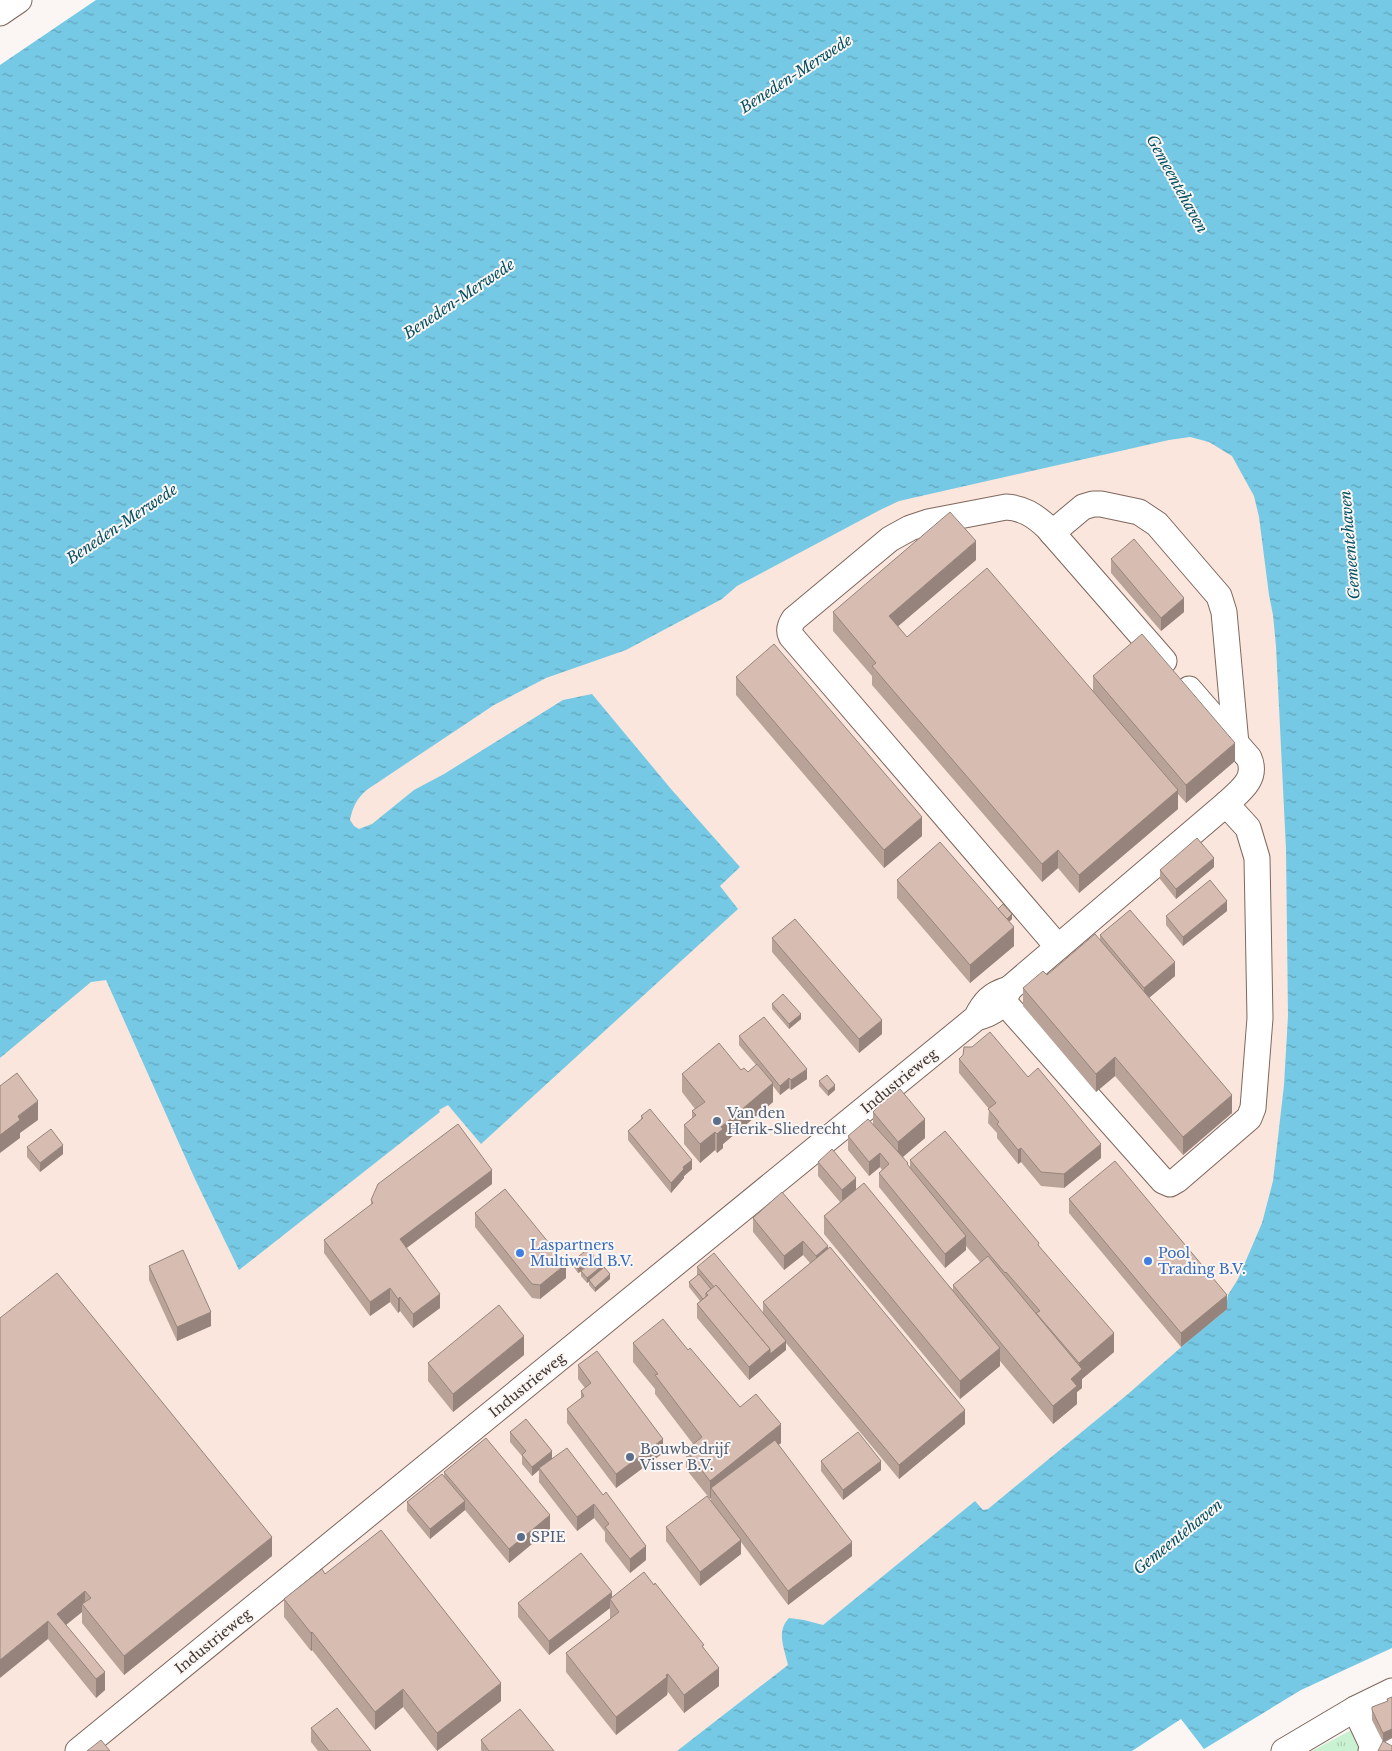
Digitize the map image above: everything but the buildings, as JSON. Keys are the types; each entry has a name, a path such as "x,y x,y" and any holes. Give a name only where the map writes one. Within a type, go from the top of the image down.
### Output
{"street":[{"path":"0,13 19,0"},
{"path":"1052,533 1083,507 1092,504 1101,504 1139,512 1157,524 1219,596 1224,612 1236,744"},
{"path":"1058,948 791,636 789,633 794,619 890,539 910,528 928,522 1006,507 1017,508 1027,511 1037,518 1052,533 1236,744"},
{"name":"Industrieweg","path":"78,1751 976,1018 990,1014 1006,995 1058,948 1244,787 1250,780 1252,765 1249,758 1236,744"},
{"path":"1006,995 1163,1181 1170,1184 1177,1180 1248,1118 1253,1108 1260,1018 1257,858 1248,828 1226,804"},
{"path":"1284,1751 1355,1709 1392,1691"},
{"path":"1355,1709 1373,1747 1371,1751"}],"shaded area":[{"path":"1237,407 1286,497 1320,1168 1259,1324 702,1751 0,1751 0,982 933,431"}],"green space":[{"path":"1355,1728 1359,1734 1360,1751 1312,1751"}],"water":[{"path":"96,0 1392,0 1392,1648 1301,1690 1204,1749 1181,1719 1132,1751 677,1751 788,1665 782,1634 785,1623 789,1618 823,1625 975,1501 983,1510 988,1509 1128,1394 1221,1314 1226,1308 1228,1295 1238,1279 1262,1223 1273,1181 1284,1085 1288,1016 1286,849 1276,646 1259,517 1254,496 1232,456 1209,442 1190,437 1169,440 899,501 737,586 722,599 626,650 546,678 494,705 368,789 356,803 350,820 359,829 372,824 414,790 444,774 563,700 592,694 671,789 740,867 720,886 738,909 481,1144 448,1105 439,1110 440,1112 239,1270 195,1179 106,980 91,982 0,1058 0,65"}],"place":[{"name":"Van den Herik-Sliedrecht","path":"717,1121"},
{"name":"Laspartners Multiweld B.V.","path":"520,1253"},
{"name":"Pool Trading B.V.","path":"1148,1261"},
{"name":"Bouwbedrijf Visser B.V.","path":"630,1457"},
{"name":"SPIE","path":"521,1537"}],"water label":[{"name":"Beneden-Merwede","path":"796,74"},
{"name":"Gemeentehaven","path":"1177,184"},
{"name":"Beneden-Merwede","path":"459,299"},
{"name":"Beneden-Merwede","path":"122,524"},
{"name":"Gemeentehaven","path":"1350,545"},
{"name":"Gemeentehaven","path":"1178,1537"}]}
